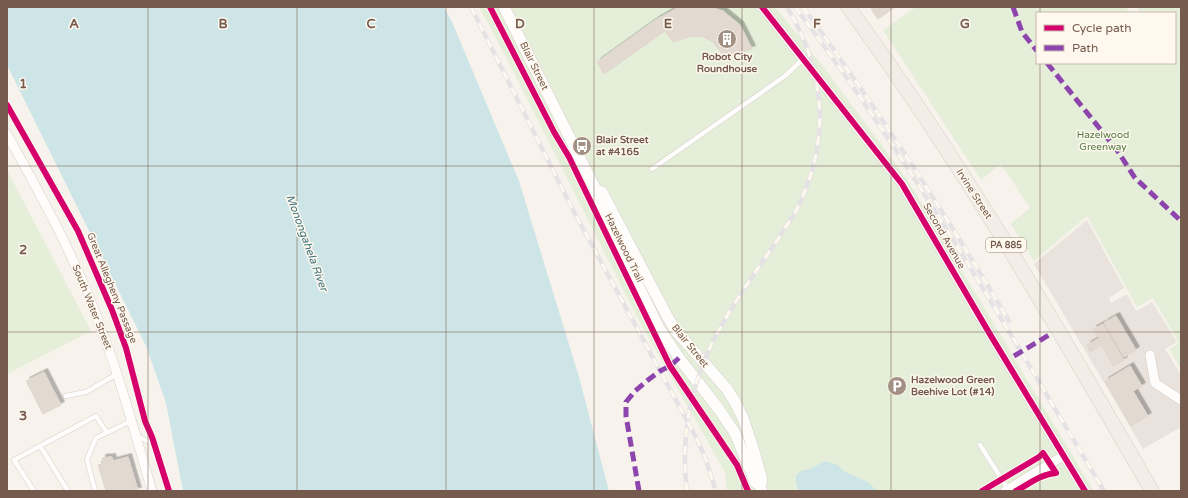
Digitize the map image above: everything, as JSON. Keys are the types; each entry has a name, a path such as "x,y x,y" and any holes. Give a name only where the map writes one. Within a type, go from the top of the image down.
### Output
{"main road":[{"name":"Irvine Street","path":"848,7 907,91 985,211 1062,334 1152,491"}],"street":[{"name":"Blair Street","path":"504,7 596,190 602,192 676,331 727,389 735,402 743,418 762,480 761,488"},
{"name":"Second Avenue","path":"762,7 804,58 902,184 990,336 1084,491"},
{"name":"South Water Street","path":"7,134 55,222 100,323 152,491"},
{"name":"Blair Street","path":"596,190 594,196 659,328 718,408 734,433 755,482 761,488"},
{"path":"1150,355 1155,383 1181,400"},
{"path":"1006,490 1063,456"}],"lane":[{"path":"652,169 785,76 804,58"},
{"path":"66,396 86,392 117,374"},
{"path":"34,491 14,460 96,416 107,432"},
{"path":"95,491 87,459 96,438 131,421"},
{"path":"135,436 154,444"},
{"path":"980,445 1006,490"},
{"path":"40,446 68,491"}],"shaded area":[{"path":"1087,220 1124,288 1109,298 1111,303 1127,294 1136,311 1152,302 1177,342 1165,349 1181,375 1181,427 1143,449 1034,264"}],"green space":[{"path":"479,7 775,7 823,66 909,182 1094,491 727,491 725,472 638,319 505,55"},
{"name":"Hazelwood Greenway","path":"916,7 1125,7 1130,12 1036,12 1036,64 1176,64 1176,12 1140,12 1137,7 1181,7 1181,369 1169,349 1179,343 1153,298 1137,307 1087,216 1034,261 1011,224 1030,208 1001,164 981,180 883,30"},
{"path":"7,170 91,331 7,374"}],"water":[{"name":"Monongahela River","path":"7,7 444,7 452,22 519,181 579,377 609,491 183,491 166,403 146,346 7,65"},
{"path":"825,461 838,465 843,471 868,482 877,491 799,491 796,484 796,475 801,471 810,469"}],"building":[{"name":"Robot City Roundhouse","path":"709,7 723,11 740,25 752,49 724,56 713,42 704,37 692,36 673,42 665,31 604,74 597,62 657,19 677,8"},
{"path":"874,7 895,7 878,19 871,9"},
{"path":"1116,316 1136,350 1124,357 1104,323"},
{"path":"1103,324 1124,360 1113,366 1102,345 1090,352 1087,345 1099,338 1093,329"},
{"path":"1130,366 1142,386 1133,391 1148,416 1131,426 1105,381"},
{"path":"44,372 61,405 43,414 26,381"},
{"path":"112,457 113,461 128,457 138,491 106,491 98,465 103,464 102,458"}],"railway":[{"path":"471,7 573,210 697,439 705,457 716,491"},
{"path":"687,491 685,470 687,429 694,389 701,370 727,316 797,209 808,183 815,157 819,132 819,106 816,81 810,56 787,7"},
{"path":"795,7 838,65 918,184 994,306 1104,491"},
{"path":"803,7 910,161 1009,321"}],"marked path":[{"path":"1013,7 1022,32 1036,50"},
{"path":"1048,64 1117,150 1135,178 1181,221"},
{"path":"1014,356 1049,335"},
{"path":"639,491 626,416 626,402 635,391 648,380 670,366 679,358"}],"cycle path":[{"name":"Hazelwood Trail","path":"490,7 554,132 569,157 670,366 737,465 748,491"},
{"path":"762,7 902,184 991,336 1085,491"},
{"name":"Great Allegheny Passage","path":"7,105 78,231 112,310 126,348 145,421 152,437 169,491"},
{"path":"982,491 1039,457 1043,453 1056,473 1040,477 1016,491"}],"place":[{"name":"Robot City Roundhouse","path":"727,39"},
{"name":"Blair Street at #4165","path":"582,146"},
{"name":"Hazelwood Green Beehive Lot (#14)","path":"897,386"}]}
